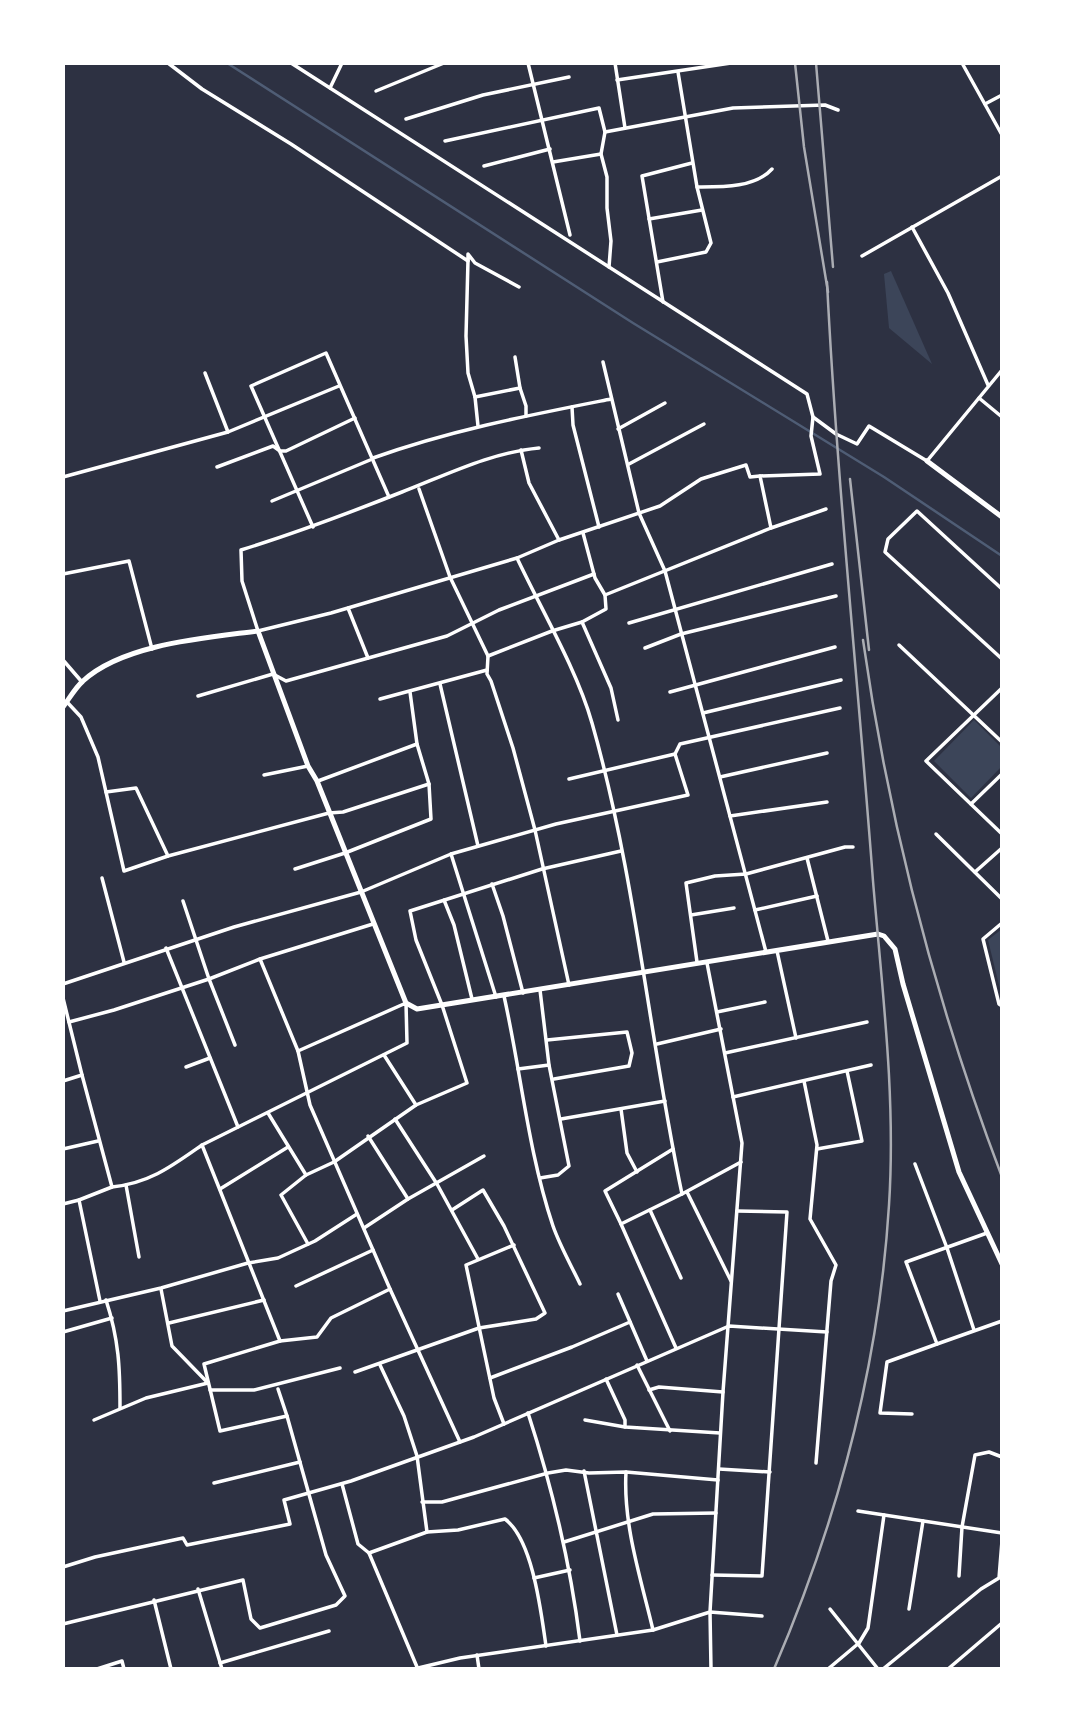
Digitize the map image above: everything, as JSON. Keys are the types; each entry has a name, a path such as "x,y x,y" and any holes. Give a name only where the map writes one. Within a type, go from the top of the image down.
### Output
{"street":[{"path":"168,63 202,89 291,144 468,261 468,254"},
{"path":"291,63 807,394 813,417 811,436 820,474 750,477 746,465 701,479 660,506 559,540 517,558 348,608 258,631 164,644 104,666 82,682 65,704 81,717 98,757 124,871 168,856 329,813 344,812 429,784"},
{"path":"330,89 342,63"},
{"path":"376,91 444,63"},
{"path":"528,63 570,235"},
{"path":"615,63 625,128"},
{"path":"617,80 731,63"},
{"path":"962,63 1002,135"},
{"path":"657,262 706,252 711,243 697,187 678,72"},
{"path":"407,119 483,95 569,76"},
{"path":"985,104 1002,95"},
{"path":"605,132 767,105 825,104 838,110"},
{"path":"445,141 599,108 605,132 601,154 607,177 611,241 609,267"},
{"path":"484,166 550,149"},
{"path":"553,162 601,154"},
{"path":"663,302 642,176 693,163"},
{"path":"697,187 720,187 753,180 772,169"},
{"path":"862,256 1002,176"},
{"path":"649,219 702,210"},
{"path":"912,227 948,293 988,385"},
{"path":"468,254 475,263 519,287"},
{"path":"468,254 468,373 475,397 478,426"},
{"path":"313,527 251,386 326,353 389,497"},
{"path":"515,357 526,416"},
{"path":"603,362 639,513 665,573 766,952"},
{"path":"927,461 1002,370"},
{"path":"205,373 228,432"},
{"path":"63,477 228,432 340,386"},
{"path":"475,397 520,388"},
{"path":"979,398 1002,417"},
{"path":"272,501 422,440 611,399"},
{"path":"618,429 665,403"},
{"path":"572,407 573,425 599,527"},
{"path":"813,417 836,434 857,444 869,426 927,461 1002,517"},
{"path":"217,467 273,446 286,450 355,418"},
{"path":"629,464 704,424"},
{"path":"63,1204 112,1186 133,1185 166,1171 202,1145 407,1043 406,1003 273,674 242,581 241,550 313,527 466,466 521,450 539,448"},
{"path":"521,450 529,483 559,540"},
{"path":"760,476 771,528"},
{"path":"419,489 450,577 488,656 487,670 513,748 535,830 569,985"},
{"path":"605,595 825,509"},
{"path":"1002,589 917,511 888,539 885,552 1002,659"},
{"path":"488,656 582,622 606,609 605,595 594,573 582,532"},
{"path":"517,558 591,720 614,811 657,1044 673,1149 685,1193 732,1282"},
{"path":"63,574 129,561 152,649"},
{"path":"629,623 832,564"},
{"path":"198,696 273,674 286,681 447,636 499,610 594,573"},
{"path":"645,648 681,634 836,596"},
{"path":"348,608 368,658"},
{"path":"582,622 611,688 618,720"},
{"path":"899,645 1002,742"},
{"path":"670,692 835,646"},
{"path":"63,660 82,682"},
{"path":"380,699 487,670"},
{"path":"703,713 841,680"},
{"path":"440,684 478,846"},
{"path":"1002,688 926,761 1002,834"},
{"path":"295,869 345,853 431,819 429,784 417,744 410,692"},
{"path":"63,984 195,939 361,892 451,854 535,830 688,795 675,754 680,744 840,708"},
{"path":"317,781 417,744"},
{"path":"720,777 827,752"},
{"path":"569,779 675,754"},
{"path":"264,775 308,765"},
{"path":"971,804 1002,774"},
{"path":"106,792 136,788 168,856"},
{"path":"730,816 827,802"},
{"path":"936,834 1002,899"},
{"path":"697,964 686,883 715,876 746,874 845,847 853,848"},
{"path":"975,872 1002,848"},
{"path":"307,1244 281,1195 306,1175 334,1162 416,1105 467,1083 442,1005 416,940 410,911 542,869 621,851"},
{"path":"451,854 496,997"},
{"path":"807,858 828,941"},
{"path":"102,878 124,962"},
{"path":"492,884 523,993"},
{"path":"755,910 817,896"},
{"path":"444,900 454,925 472,1001"},
{"path":"183,901 235,1045"},
{"path":"691,915 734,908"},
{"path":"1002,923 984,939 999,1003 1002,1006"},
{"path":"69,1022 114,1010 209,979 260,958 373,924"},
{"path":"406,1003 417,1009 828,941 878,934 884,936 895,949 959,1172 1002,1264"},
{"path":"166,948 238,1128"},
{"path":"776,950 796,1038"},
{"path":"260,958 298,1051 310,1105 356,1214 460,1442"},
{"path":"707,962 743,1143 720,1433 710,1612 711,1669"},
{"path":"540,990 549,1065 554,1079 569,1166 558,1175 540,1178"},
{"path":"504,996 525,1115 540,1178 554,1227 580,1284"},
{"path":"63,998 98,1141 112,1186"},
{"path":"717,1012 765,1002"},
{"path":"298,1051 406,1003"},
{"path":"725,1053 867,1022"},
{"path":"657,1044 721,1029"},
{"path":"547,1040 627,1032 632,1053 629,1066 554,1079"},
{"path":"384,1055 416,1105"},
{"path":"186,1067 210,1058"},
{"path":"518,1069 549,1065"},
{"path":"733,1097 871,1065"},
{"path":"817,1149 862,1141 847,1071"},
{"path":"63,1080 82,1075"},
{"path":"804,1081 817,1149 810,1219 836,1265 831,1281 816,1463"},
{"path":"561,1119 665,1101"},
{"path":"621,1109 627,1153 637,1172"},
{"path":"268,1113 306,1175"},
{"path":"395,1119 437,1184 478,1259"},
{"path":"368,1136 408,1199"},
{"path":"63,1149 98,1141"},
{"path":"202,1145 279,1341"},
{"path":"220,1189 288,1147"},
{"path":"673,1149 605,1191 676,1348"},
{"path":"364,1228 408,1199 484,1156"},
{"path":"621,1224 741,1162"},
{"path":"915,1164 974,1330"},
{"path":"126,1185 139,1257"},
{"path":"355,1372 479,1328 536,1319 545,1313 514,1245 483,1191 452,1210"},
{"path":"79,1200 100,1302"},
{"path":"650,1210 681,1278"},
{"path":"712,1575 762,1576 787,1212 737,1211"},
{"path":"63,1311 161,1288 248,1263 278,1258 356,1214"},
{"path":"937,1344 906,1262 987,1233"},
{"path":"504,1423 494,1398 466,1265 514,1245"},
{"path":"296,1286 373,1251"},
{"path":"161,1288 172,1346 208,1383"},
{"path":"287,1416 220,1431 204,1364 279,1341 317,1337 331,1318 390,1289"},
{"path":"618,1294 647,1361"},
{"path":"106,1300 119,1354 120,1409"},
{"path":"169,1323 264,1300"},
{"path":"63,1332 112,1318"},
{"path":"912,1414 880,1413 887,1362 1002,1321"},
{"path":"490,1378 630,1322"},
{"path":"63,1567 95,1557 183,1538 187,1545 290,1524 284,1500 342,1484 460,1442 729,1326 827,1332"},
{"path":"380,1365 404,1416 417,1456 427,1532"},
{"path":"637,1365 670,1431"},
{"path":"210,1390 254,1390 340,1368"},
{"path":"606,1379 625,1420 625,1427"},
{"path":"94,1420 146,1398 208,1383"},
{"path":"649,1390 659,1387 723,1392"},
{"path":"63,1624 243,1580 251,1619 260,1628 336,1605 345,1596 326,1555 278,1390"},
{"path":"528,1413 548,1473 571,1570 580,1641"},
{"path":"585,1420 625,1427 720,1433"},
{"path":"959,1576 962,1527 975,1455 989,1452 1002,1457"},
{"path":"214,1483 300,1462"},
{"path":"719,1469 769,1472"},
{"path":"584,1471 617,1635"},
{"path":"422,1502 442,1502 548,1473 626,1472 718,1480"},
{"path":"626,1472 628,1520 653,1630"},
{"path":"342,1484 358,1544 369,1553 416,1669 477,1655 653,1630 710,1612 762,1616"},
{"path":"858,1511 1002,1533"},
{"path":"564,1542 653,1514 716,1513"},
{"path":"828,1669 859,1643 868,1628 884,1515"},
{"path":"369,1553 427,1532 458,1530 505,1519 516,1527 534,1578 545,1646"},
{"path":"909,1609 923,1521"},
{"path":"830,1609 880,1669 981,1589 999,1578 1002,1541"},
{"path":"534,1578 571,1570"},
{"path":"198,1589 222,1669"},
{"path":"154,1600 171,1669"},
{"path":"948,1669 1002,1623"},
{"path":"220,1663 329,1631"},
{"path":"477,1655 479,1669"},
{"path":"97,1669 122,1661 124,1669"}],"shaded area":[{"path":"891,271 932,364 889,328 884,274"},
{"path":"974,720 1002,748 1002,766 971,798 934,761"},
{"path":"1002,929 1002,997 988,940"}],"waterway":[{"path":"227,63 633,323 884,477 1002,556"}],"railway":[{"path":"795,63 804,147 828,292"},
{"path":"816,63 833,267"},
{"path":"774,1669 818,1556 852,1442 876,1325 884,1265 891,1164 887,1043 842,507 827,282"},
{"path":"850,479 869,650"},
{"path":"863,640 886,777 918,912 956,1046 1002,1177"}]}
